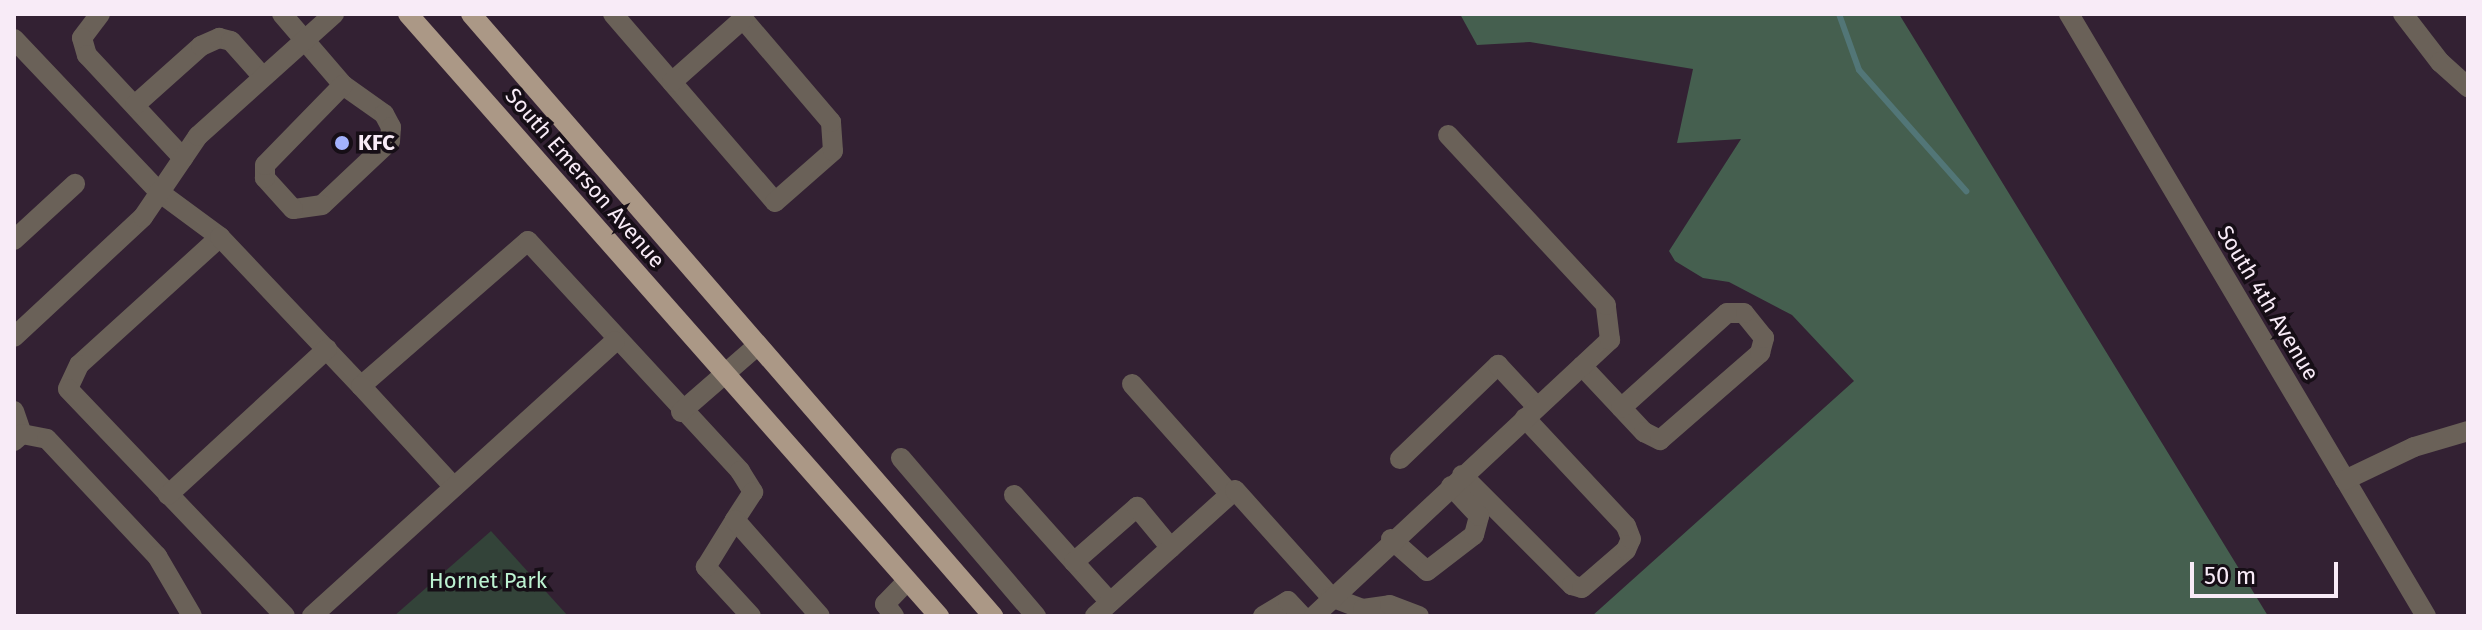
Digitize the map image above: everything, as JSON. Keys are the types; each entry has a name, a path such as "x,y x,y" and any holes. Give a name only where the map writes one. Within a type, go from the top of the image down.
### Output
{"main road":[{"name":"South Emerson Avenue","path":"408,14 939,616"},
{"name":"South Emerson Avenue","path":"471,14 993,616"}],"street":[{"path":"100,14 82,38 87,55 183,158"},
{"path":"282,14 343,85 384,114 390,141 322,205 293,209 265,178 265,165 343,85"},
{"path":"14,337 116,244 159,192 198,136 334,14"},
{"path":"613,14 775,202 833,151 831,122 741,17 672,82"},
{"name":"South 4th Avenue","path":"2069,14 2426,616"},
{"path":"2403,14 2440,62 2468,87"},
{"path":"135,105 201,46 219,38 231,41 263,77"},
{"path":"14,39 159,192 220,237 454,487"},
{"path":"1314,616 1391,539 1610,340 1606,305 1448,135"},
{"path":"14,240 75,184"},
{"path":"220,237 68,379 68,389 285,616"},
{"path":"361,386 528,241 615,341 740,471 753,492 706,567 751,616"},
{"path":"1588,361 1621,408 1644,432 1660,440 1669,436 1760,353 1764,338 1744,313 1727,313 1621,408"},
{"path":"312,616 615,341"},
{"path":"681,412 757,346"},
{"path":"168,495 327,349"},
{"path":"1400,459 1498,365 1531,412 1626,526 1631,539 1626,550 1582,588 1572,585 1456,480"},
{"path":"1132,384 1230,494"},
{"path":"14,411 18,438 47,439 157,556 192,616"},
{"path":"2345,480 2422,443 2468,431"},
{"path":"901,458 1036,616"},
{"path":"1391,539 1427,571 1474,535 1479,516 1456,480"},
{"path":"1014,495 1074,562 1103,609 1235,490 1331,597 1363,609 1390,605 1419,616"},
{"path":"1074,562 1137,507 1171,548"},
{"path":"735,520 820,616"},
{"path":"884,612 906,582"},
{"path":"1263,616 1288,601 1302,616"}],"green space":[{"path":"1460,14 1899,14 2268,616 1592,616 1854,381 1792,315 1729,282 1703,278 1675,261 1669,251 1741,139 1677,143 1693,69 1530,42 1477,45"},
{"name":"Hornet Park","path":"491,531 568,616 394,616"}],"waterway":[{"path":"1839,14 1859,70 1966,191"}],"place":[{"name":"KFC","path":"342,143"}]}
